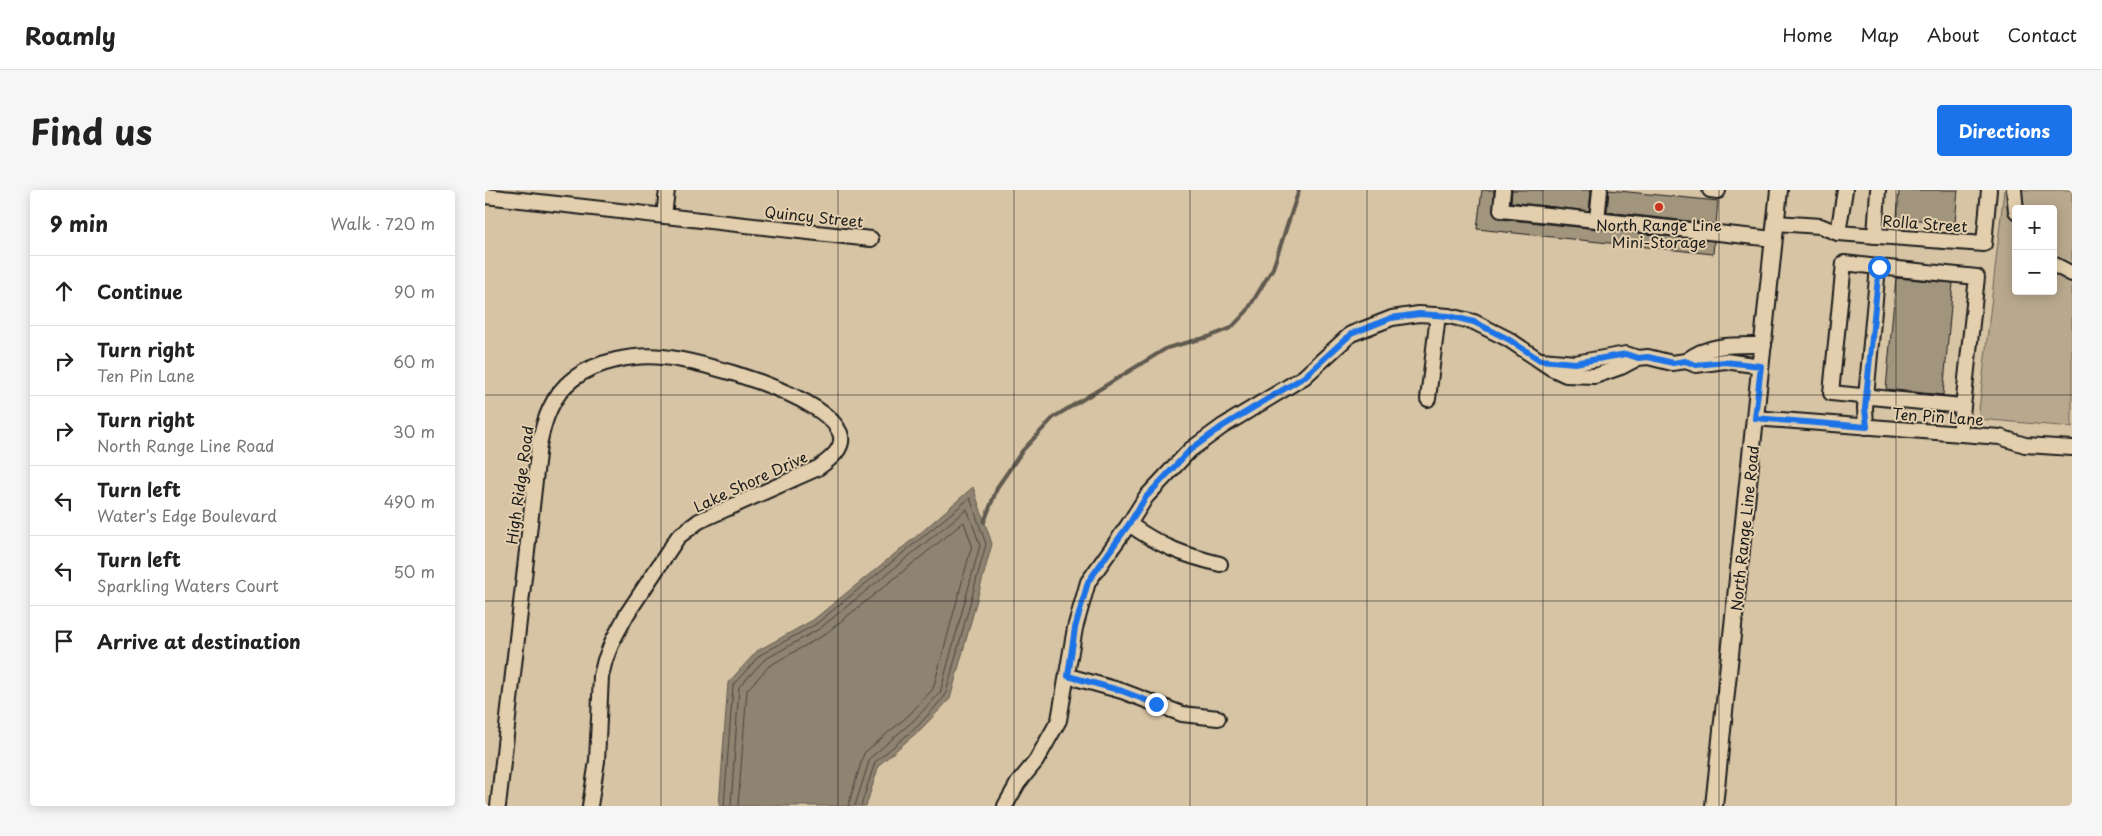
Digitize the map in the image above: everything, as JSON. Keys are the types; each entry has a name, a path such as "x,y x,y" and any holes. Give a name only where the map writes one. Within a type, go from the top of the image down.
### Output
{"main road":[{"name":"North Range Line Road","path":"1714,806 1779,190"}],"street":[{"path":"664,216 667,190"},
{"name":"Rolla Street","path":"1503,190 1501,210 1597,220 1775,231 1819,226 1838,233 1985,244 1989,190"},
{"path":"1597,220 1600,190"},
{"path":"1838,233 1845,190"},
{"path":"1875,236 1878,190"},
{"path":"2014,190 2015,205"},
{"name":"Quincy Street","path":"485,196 871,239"},
{"path":"1960,434 1977,277 1843,263 1831,393 1962,406"},
{"path":"2057,266 2072,274"},
{"path":"1867,427 1866,397 1879,267"},
{"path":"1005,806 1018,783 1036,761 1059,720 1075,628 1088,582 1146,497 1190,450 1304,377 1351,334 1391,318 1419,314 1438,315 1474,322 1508,339 1551,368 1566,375 1581,376 1595,376 1607,373 1638,358 1648,357 1673,363 1685,361 1695,353 1708,348 1723,345 1764,345"},
{"path":"1427,399 1438,315"},
{"name":"High Ridge Road","path":"497,806 543,422 554,400 573,379 599,365 634,358 663,357 709,366 766,383 795,397 832,420 841,434"},
{"path":"1685,361 1696,365 1725,362 1761,366"},
{"name":"Ten Pin Lane","path":"1755,418 2000,437 2025,445 2072,448"},
{"name":"Lake Shore Drive","path":"590,806 597,761 601,676 605,660 627,614 678,537 699,521 818,468 831,458 840,446 841,434"},
{"path":"1129,524 1151,540 1188,556 1220,564"},
{"path":"1068,676 1122,691 1182,714 1219,718"}],"shaded area":[{"path":"2004,190 2072,190 2072,427 1978,419"}],"water":[{"path":"973,487 992,544 950,699 921,729 879,765 866,806 719,806 728,683 757,651 813,620 918,535"}],"building":[{"path":"1482,190 1494,190 1493,213 1500,219 1714,241 1713,254 1477,229"},
{"path":"1512,190 1591,190 1589,211 1511,202"},
{"name":"North Range Line Mini-Storage","path":"1609,190 1718,201 1716,224 1607,212"},
{"path":"1899,190 1958,190 1955,223 1897,218"},
{"path":"1896,278 1953,283 1943,395 1886,389"}],"waterway":[{"path":"984,522 998,486 1023,450 1054,417 1167,348 1208,337 1231,328 1247,311 1273,268 1299,190"}],"place":[{"name":"North Range Line Mini-Storage","path":"1659,207"}],"route":[{"path":"1156,704 1122,691 1068,676 1075,628 1088,582 1146,497 1190,450 1223,426 1304,377 1351,334 1391,318 1419,314 1449,316 1474,322 1508,339 1540,360 1575,363 1626,354 1638,358 1648,357 1673,363 1685,361 1696,365 1734,362 1761,366 1755,418 1867,427 1865,408 1879,267"}]}
